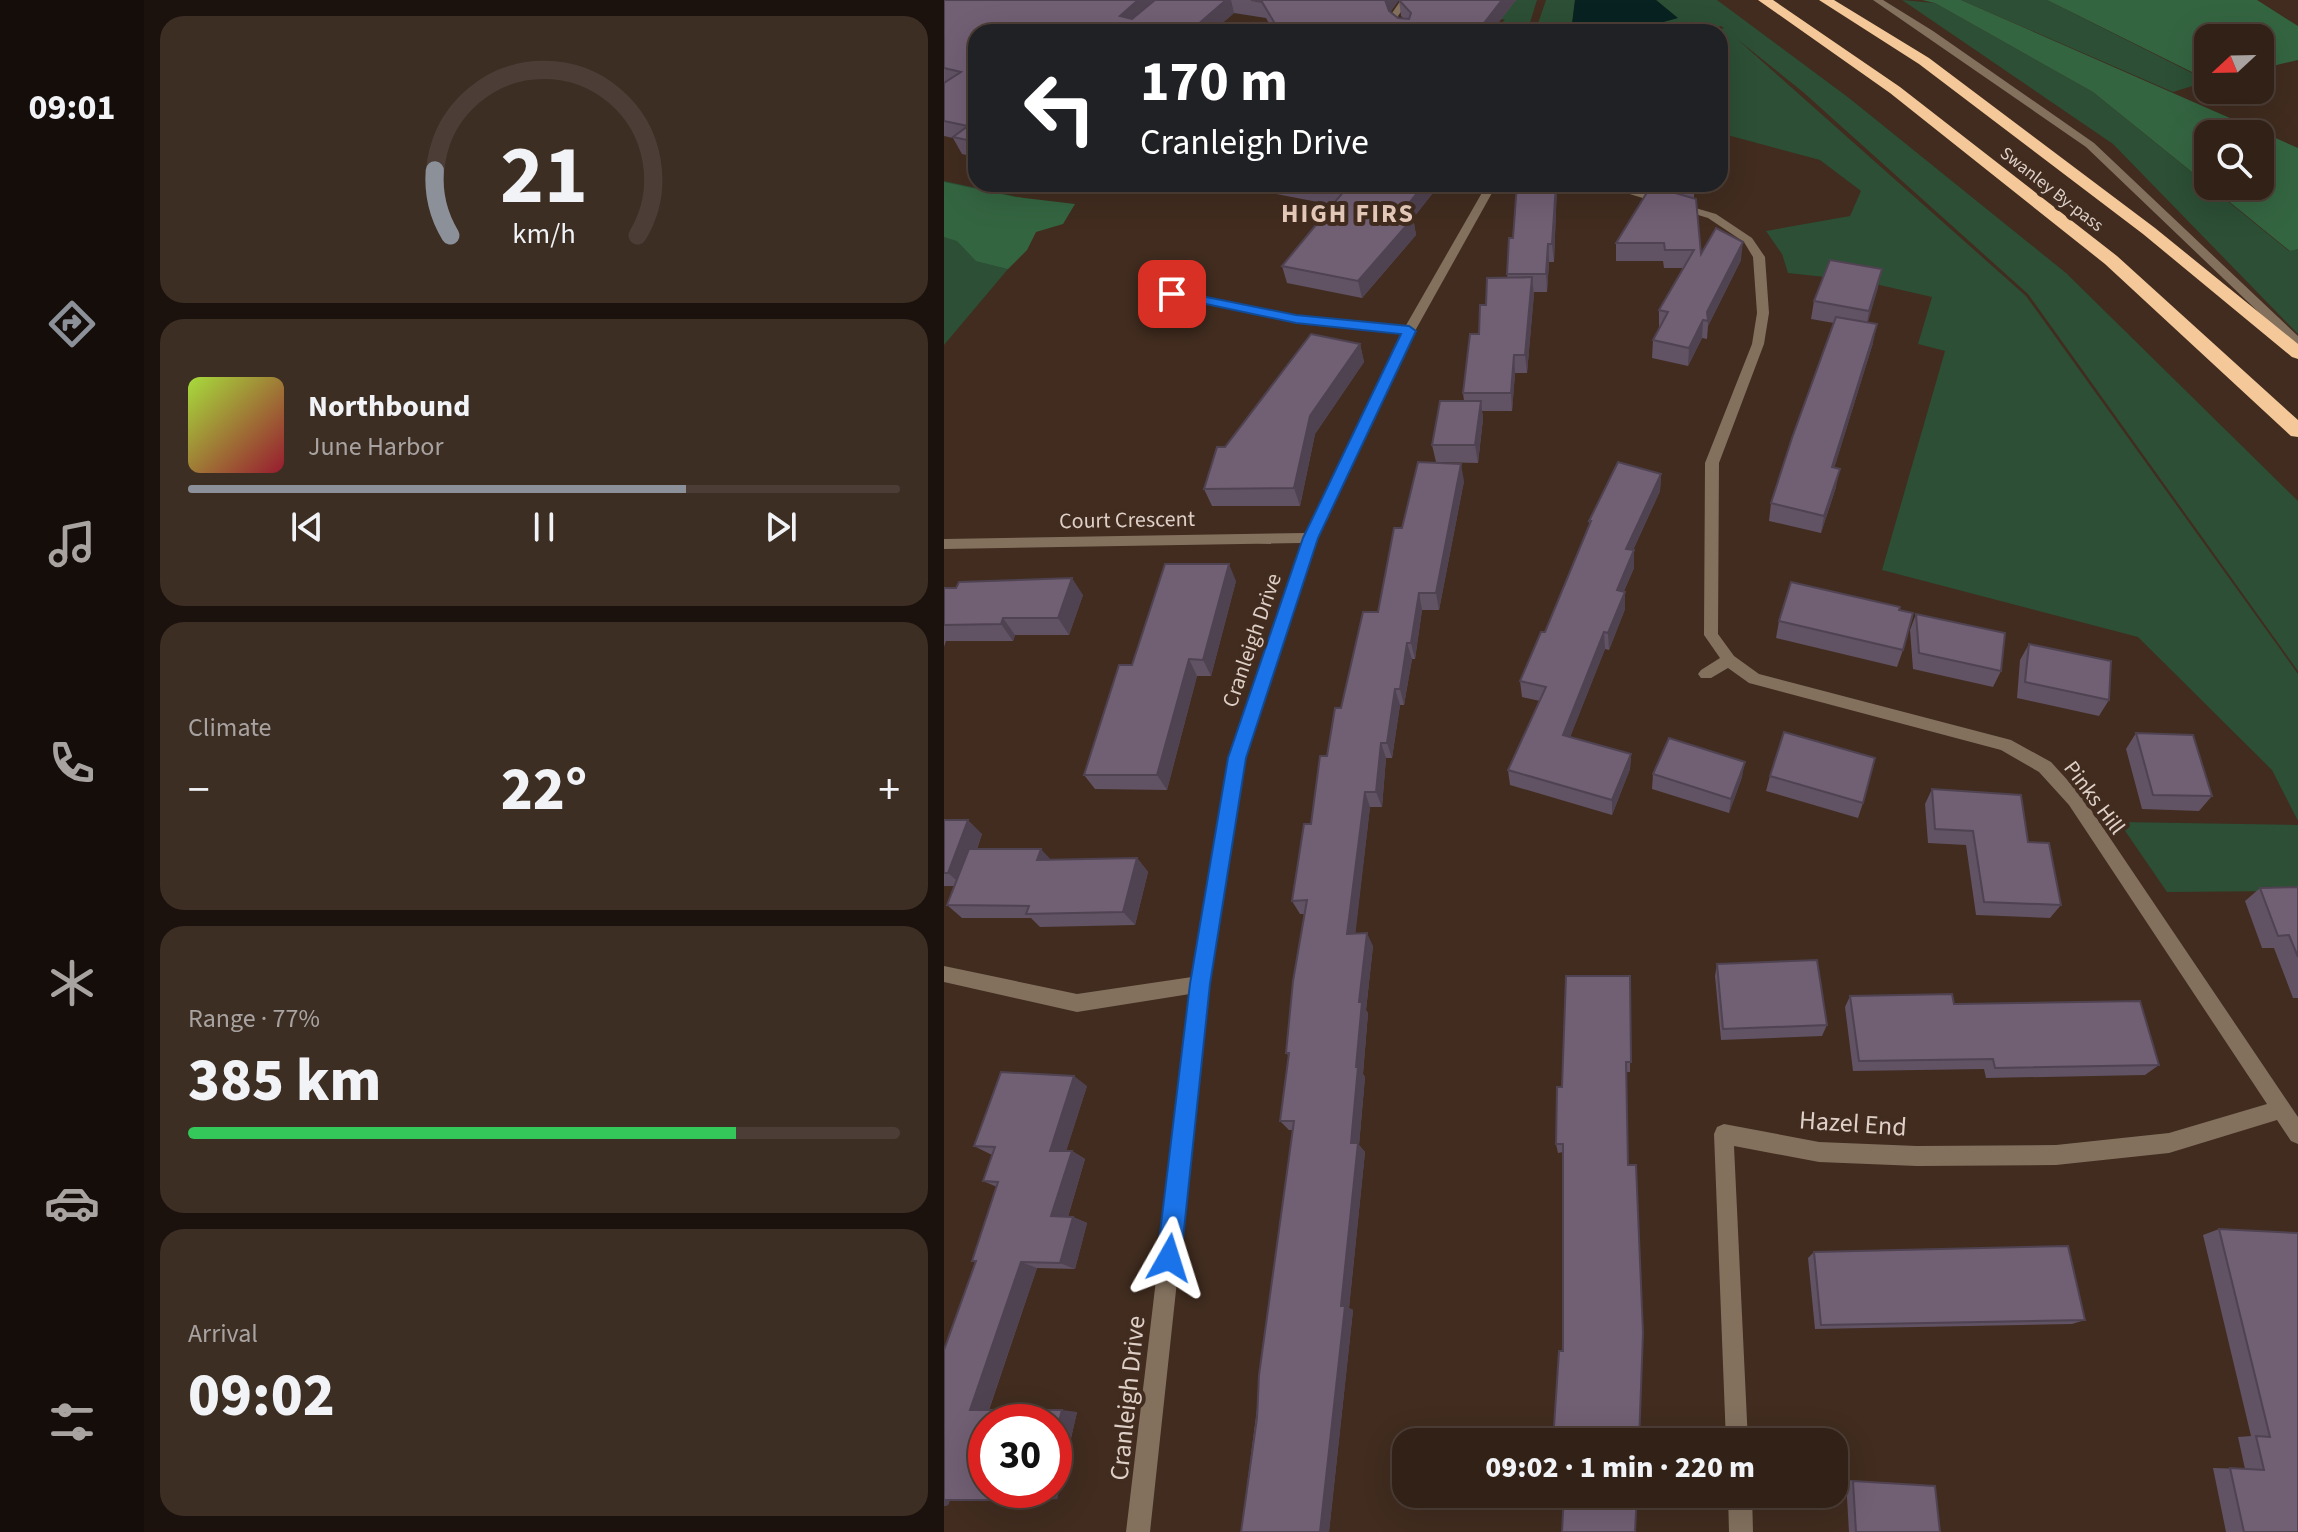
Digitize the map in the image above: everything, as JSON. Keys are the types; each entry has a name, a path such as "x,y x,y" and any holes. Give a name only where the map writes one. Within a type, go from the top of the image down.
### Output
{"highway":[{"name":"Swanley By-pass","path":"1764,0 1895,90 2111,260 2298,431"},
{"name":"Swanley By-pass","path":"1825,0 1924,61 2149,231 2298,353"}],"street":[{"path":"1397,24 1394,16 1405,0"},
{"path":"1877,0 1930,33 2090,145 2298,343"},
{"name":"Cranleigh Drive","path":"1138,1532 1200,984 1237,758 1311,538 1409,331 1487,192"},
{"name":"Pinks Hill","path":"1630,192 1712,216 1748,240 1759,257 1763,313 1758,344 1712,463 1711,635 1729,660 1754,679 2005,745 2045,767 2075,800 2298,1134"},
{"path":"1172,294 1296,319 1409,331"},
{"name":"Court Crescent","path":"944,544 1311,538"},
{"path":"1706,674 1729,660"},
{"path":"944,974 1077,1003 1200,984"},
{"name":"Hazel End","path":"1736,1428 1724,1134 1819,1152 1917,1156 2056,1155 2169,1143 2281,1109"},
{"path":"1740,1508 1741,1532"}],"green space":[{"path":"1486,0 1537,0 1530,24 1500,24 1505,20 1493,17"},
{"path":"1546,0 1575,0 1572,24 1538,24"},
{"path":"1656,0 1717,0 1849,98 2066,273 2298,501 2298,671 2028,294 1803,92 1737,39 2026,296 2298,674 2298,821 2272,770 2138,637 1882,570 1945,351 1918,344 1932,297 1862,281 1788,273 1782,254 1766,231 1850,216 1861,191 1820,160 1728,135 1728,24 1656,24 1677,18"},
{"path":"1902,0 1935,3 2093,92 2194,174 2194,200 2226,200 2289,251 2298,249 2298,334 2113,144"},
{"path":"1922,0 1961,0 2234,120 2194,120 2194,174 2093,92 1935,3"},
{"path":"1961,0 2047,0 2194,74 2194,85 2173,92"},
{"path":"2047,0 2257,0 2298,26 2298,60 2274,66 2274,24 2194,24 2194,73"},
{"path":"2274,137 2298,148 2298,249 2290,251 2227,200 2274,200"},
{"path":"944,181 968,186 968,192 995,192 1055,205 1008,269 944,345"},
{"path":"944,182 968,187 968,192 991,192 1075,204 1063,224 1036,232 1027,250 1008,269 976,261 957,241 944,237"},
{"path":"2119,822 2298,825 2298,891 2167,892"}],"water":[{"path":"1575,0 1656,0 1678,18 1656,24 1572,24"}],"building":[{"path":"944,0 1138,0 1120,16 1132,19 1155,0 1226,0 1198,24 968,24 968,126 944,121 944,83 961,72 944,68"},
{"path":"1251,0 1385,0 1389,11 1398,18 1409,19 1411,13 1399,0 1502,0 1483,24 1275,24 1262,2"},
{"path":"968,126 968,140 953,137"},
{"path":"1343,192 1418,192 1400,215 1413,218 1358,281 1282,266"},
{"path":"1516,192 1555,192 1552,244 1548,244 1546,274 1507,274 1509,238 1513,238"},
{"path":"1647,192 1672,192 1696,199 1701,254 1716,228 1743,242 1707,312 1708,321 1703,320 1689,348 1653,340 1668,312 1659,310 1694,250 1665,250 1664,243 1616,243"},
{"path":"1830,260 1882,269 1869,311 1814,301"},
{"path":"1532,277 1525,355 1514,355 1511,393 1463,393 1470,334 1479,334 1480,305 1486,305 1487,278"},
{"path":"1836,317 1877,324 1832,467 1840,469 1824,516 1771,503"},
{"path":"1311,334 1360,344 1310,416 1294,488 1204,489 1217,447 1225,447"},
{"path":"1440,401 1481,401 1475,445 1432,445"},
{"path":"1418,462 1461,464 1436,593 1419,593 1400,689 1395,689 1387,743 1381,743 1376,792 1365,792 1347,934 1367,933 1359,1002 1362,1002 1351,1143 1358,1143 1341,1306 1345,1306 1320,1532 1241,1532 1294,1121 1280,1121 1289,1053 1286,1053 1293,981 1307,900 1292,901 1304,824 1311,824 1320,756 1327,756 1335,708 1341,708 1363,612 1378,612 1394,528 1402,528"},
{"path":"1618,462 1661,474 1626,549 1634,550 1617,590 1625,592 1608,633 1604,632 1563,735 1631,754 1612,800 1508,770 1546,687 1520,681 1541,632 1545,632 1589,521"},
{"path":"1165,564 1229,564 1203,660 1189,659 1157,775 1084,775 1119,665 1132,665"},
{"path":"1072,578 1058,618 1003,618 1001,624 944,625 944,588 956,588 959,582"},
{"path":"1791,582 1900,607 1899,610 1913,613 1903,650 1779,621"},
{"path":"1916,614 2005,633 2001,671 1919,653"},
{"path":"2029,644 2111,661 2109,700 2025,682"},
{"path":"1784,732 1875,758 1863,803 1770,776"},
{"path":"2136,733 2193,735 2212,796 2153,795"},
{"path":"1669,738 1745,762 1731,799 1653,774"},
{"path":"1932,789 2021,795 2028,842 2049,843 2061,905 1984,902 1973,831 1935,829"},
{"path":"944,820 968,820 948,873 944,873"},
{"path":"969,849 1041,849 1037,860 1137,858 1123,912 1026,914 1029,906 947,905"},
{"path":"2298,887 2298,957 2289,935 2278,936 2260,888"},
{"path":"1817,960 1827,1025 1723,1029 1717,964"},
{"path":"1566,976 1630,976 1631,1062 1626,1062 1628,1165 1636,1165 1643,1333 1640,1428 1554,1428 1559,1351 1563,1351 1563,1144 1556,1144 1557,1087 1562,1087"},
{"path":"1952,994 1954,1004 2140,1001 2159,1065 1995,1068 1993,1059 1859,1061 1850,996"},
{"path":"1001,1072 1074,1076 1050,1151 1072,1151 1051,1216 1073,1217 1060,1263 1021,1262 972,1404 968,1404 968,1500 944,1500 944,1350 976,1261 972,1261 998,1182 983,1181 995,1147 974,1146"},
{"path":"2219,1229 2298,1233 2298,1532 2244,1532 2230,1468 2264,1470 2256,1436 2270,1437"},
{"path":"2068,1246 2085,1320 1821,1325 1814,1252"},
{"path":"1853,1481 1935,1486 1940,1532 1856,1532"},
{"path":"1563,1508 1636,1508 1635,1532 1562,1532"}],"district":[{"name":"HIGH FIRS","path":"1348,213"}],"route":[{"path":"1169,1258 1200,984 1237,758 1311,538 1409,331 1296,319 1172,294"}]}
